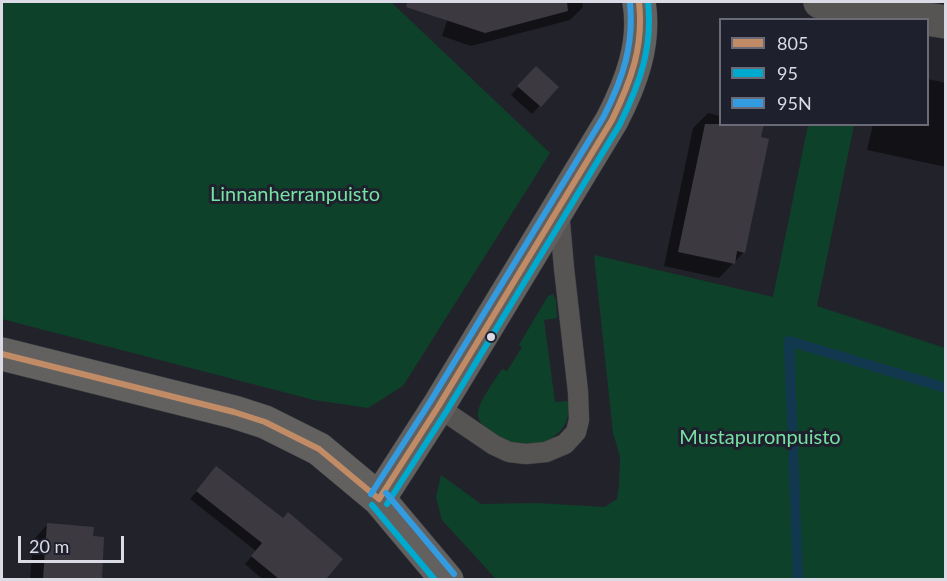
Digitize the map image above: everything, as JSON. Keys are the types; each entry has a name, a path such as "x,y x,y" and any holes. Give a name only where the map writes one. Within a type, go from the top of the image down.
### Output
{"street":[{"path":"379,499 438,407 612,120 633,74 642,19 639,2"},
{"path":"820,2 920,18"},
{"path":"929,19 945,22"},
{"path":"2,354 234,412 265,422 319,449 379,499 447,579"}],"lane":[{"path":"438,407 494,445 509,452 526,454 546,452 565,444 576,432 579,420 578,392 558,207"}],"green space":[{"name":"Linnanherranpuisto","path":"2,2 391,2 550,153 403,386 368,408 314,400 2,319"},
{"name":"Mustapuronpuisto","path":"808,126 854,126 817,306 945,348 945,579 496,579 442,520 436,497 441,475 481,504 535,503 605,507 617,499 620,456 613,433 594,255 773,297"},
{"path":"553,294 556,300 557,318 544,320 555,402 569,401 567,419 555,436 531,446 514,446 503,442 483,425 478,410 502,369 507,371 522,347 519,345 548,296"}],"building":[{"path":"407,2 567,2 568,11 485,33 406,7"},
{"path":"536,66 559,87 541,107 517,86"},
{"path":"705,124 764,126 761,137 769,139 745,253 737,251 735,264 678,252"},
{"path":"216,466 283,518 288,512 343,559 326,579 279,579 251,556 262,543 196,491"},
{"path":"47,523 94,527 93,536 104,537 102,579 43,579"}],"waterway":[{"path":"798,580 789,341 946,388"}],"transit line":[{"name":"805","path":"379,499 438,407 612,120 625,91 638,48 639,2"},
{"name":"95","path":"387,504 446,412 620,124 634,94 647,50 648,2"},
{"name":"95N","path":"371,494 430,402 604,116 626,61 630,33 630,3"},
{"name":"805","path":"2,354 234,412 265,422 319,449 379,499"},
{"name":"95N","path":"386,493 454,574"},
{"name":"95","path":"372,505 435,580"}]}
